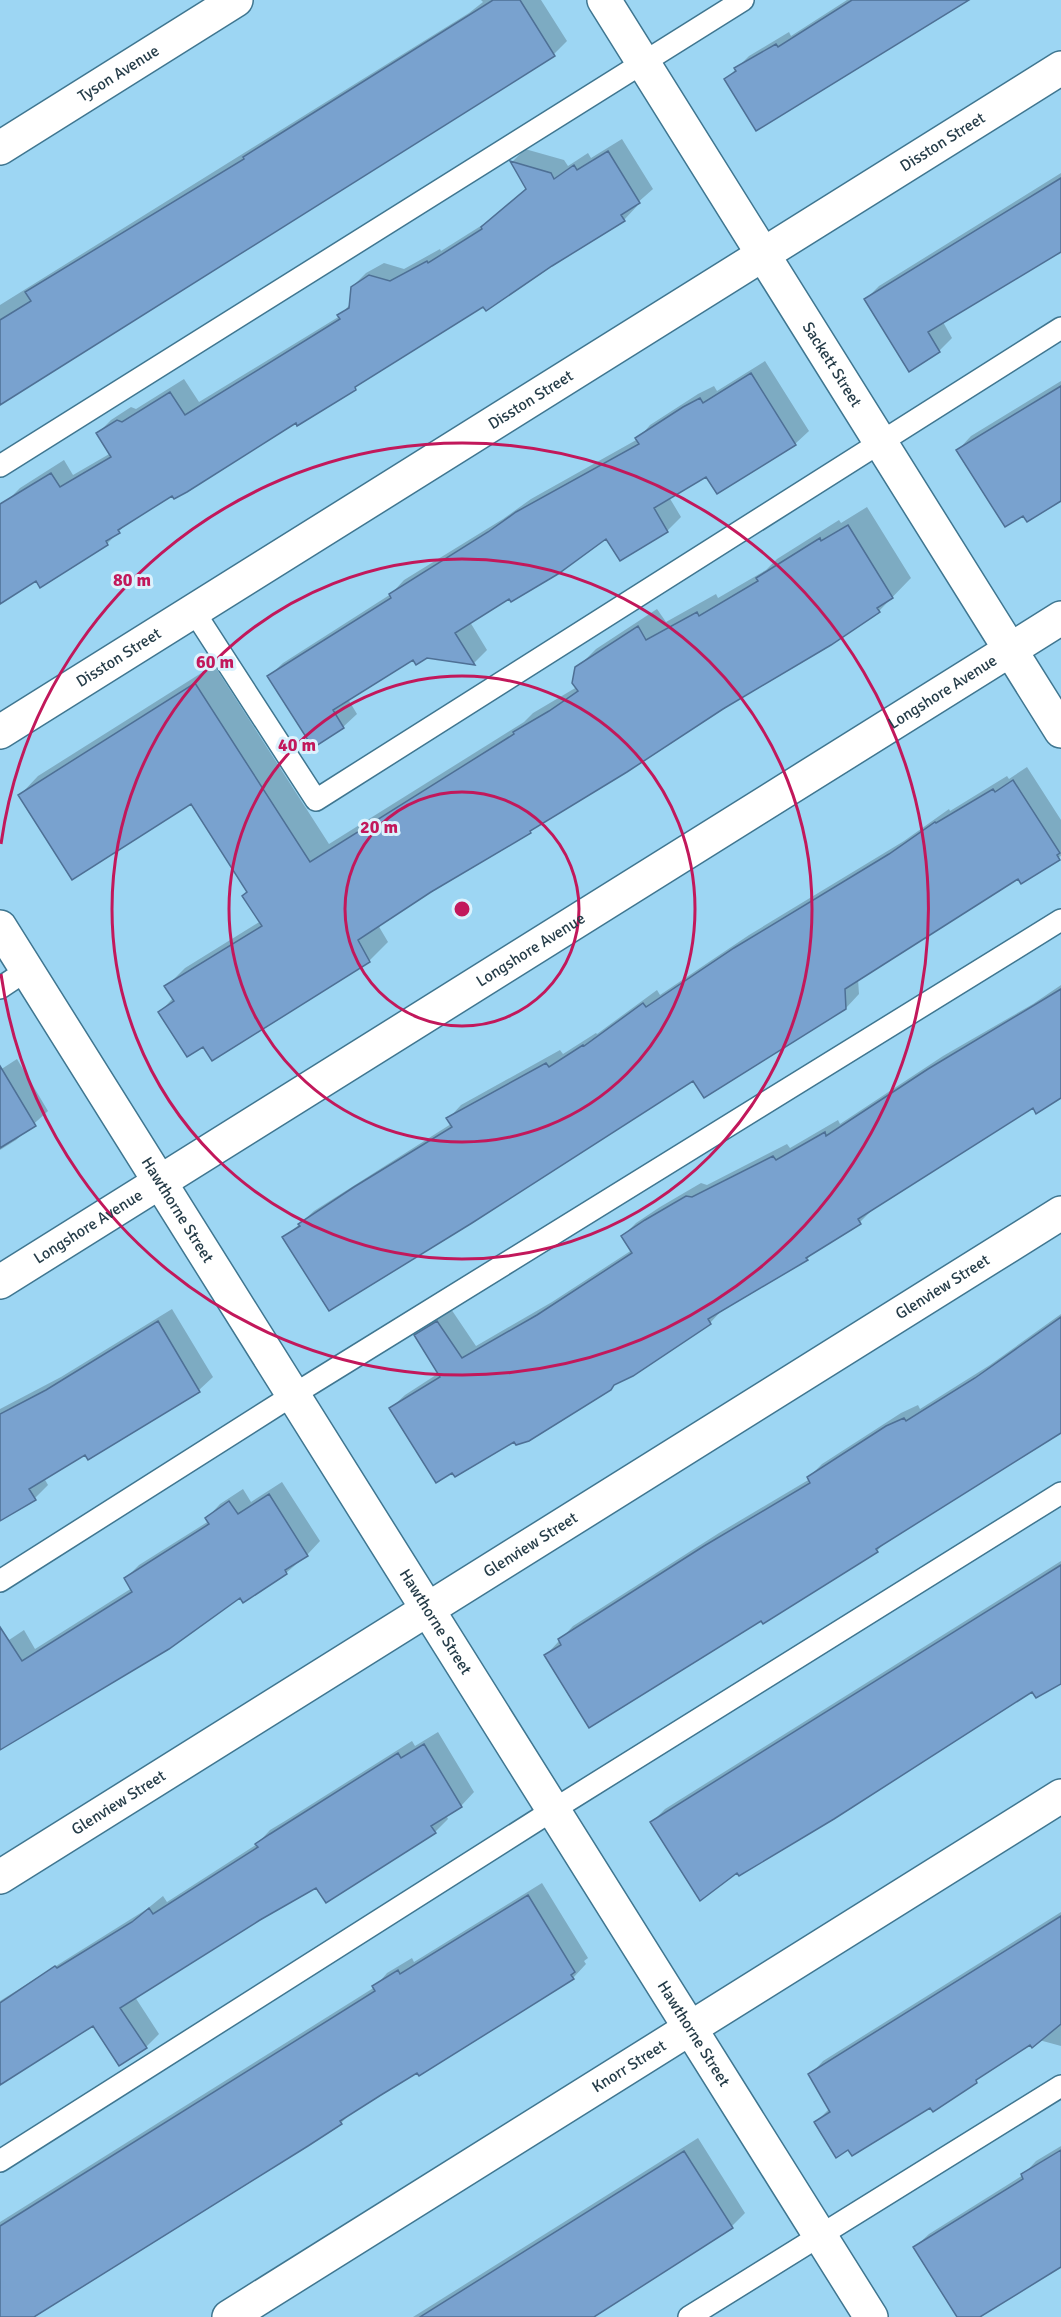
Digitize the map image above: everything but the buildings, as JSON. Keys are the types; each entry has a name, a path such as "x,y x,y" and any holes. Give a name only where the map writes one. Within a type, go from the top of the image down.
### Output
{"street":[{"name":"Tyson Avenue","path":"0,148 236,0"},
{"name":"Sackett Street","path":"604,0 1061,730"},
{"name":"Disston Street","path":"0,732 1061,68"},
{"name":"Longshore Avenue","path":"0,1282 1061,618"},
{"name":"Hawthorne Street","path":"0,927 871,2317"},
{"name":"Glenview Street","path":"0,1877 1061,1213"},
{"name":"Knorr Street","path":"229,2317 1061,1796"}],"lane":[{"path":"0,466 743,0"},
{"path":"193,610 316,801 1061,328"},
{"path":"0,1581 293,1395 1061,920"},
{"path":"0,988 27,970"},
{"path":"0,2161 553,1810 1061,1493"},
{"path":"689,2317 1061,2086"}]}
